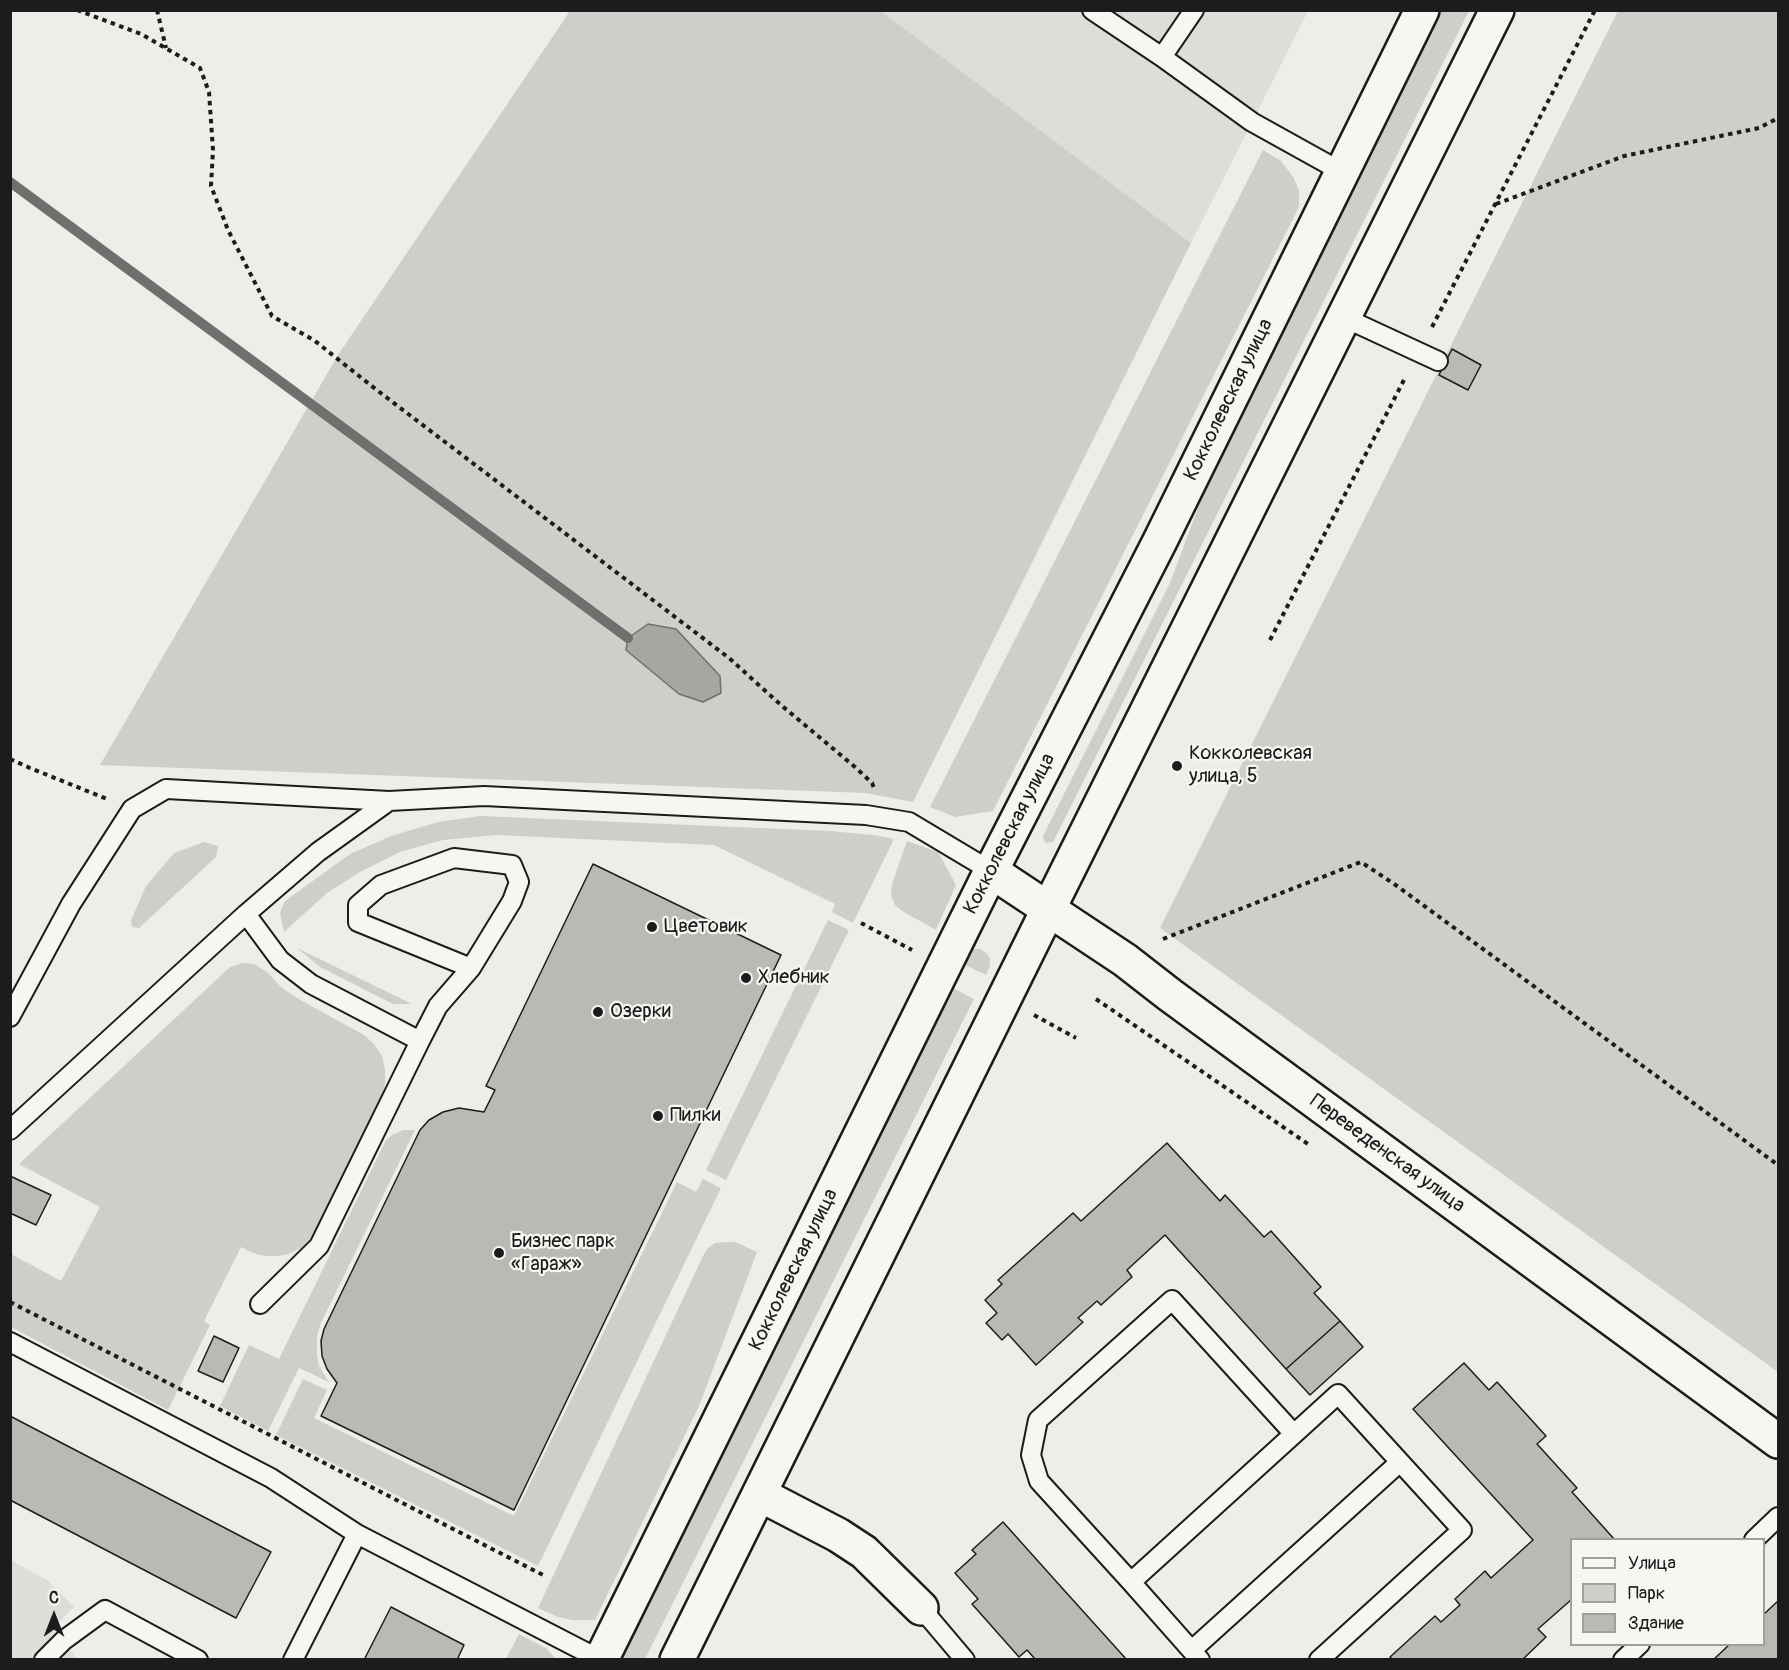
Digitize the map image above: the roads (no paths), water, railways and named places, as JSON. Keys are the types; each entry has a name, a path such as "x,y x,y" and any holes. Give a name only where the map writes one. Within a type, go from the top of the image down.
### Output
{"street":[{"name":"Кокколевская улица","path":"601,1659 991,871 1160,541 1422,10"},
{"path":"677,1659 1497,10"},
{"name":"Переведенская улица","path":"991,871 1125,960 1779,1441"},
{"path":"759,1494 838,1535 864,1552 921,1608"}],"lane":[{"path":"1092,10 1252,122 1342,172"},
{"path":"1162,57 1194,10"},
{"path":"1345,318 1438,362"},
{"path":"10,1017 70,904 132,809 166,789 389,801 484,796 866,815 909,822 991,871"},
{"path":"10,1130 246,914 318,852 389,801"},
{"path":"260,1304 319,1246 438,1006 471,968 512,901 519,882 512,865 454,858 381,885 358,905 358,922 471,968"},
{"path":"246,914 280,960 311,984 420,1041"},
{"path":"1294,1434 1172,1300 1038,1420 1030,1455 1039,1480 1196,1655 1400,1462"},
{"path":"10,1342 271,1478 357,1534 601,1659"},
{"path":"1131,1582 1338,1394 1462,1530 1319,1659"},
{"path":"1755,1538 1779,1517"},
{"path":"293,1659 357,1534"},
{"path":"921,1608 965,1659"},
{"path":"44,1659 64,1640 105,1610 198,1659"},
{"path":"1623,1659 1638,1646"}],"waterway":[{"path":"10,182 628,638"}],"place":[{"name":"Кокколевская улица, 5","path":"1177,766"},
{"name":"Цветовик","path":"652,927"},
{"name":"Хлебник","path":"746,978"},
{"name":"Озерки","path":"598,1012"},
{"name":"Пилки","path":"658,1116"},
{"name":"Бизнес парк «Гараж»","path":"499,1253"}]}
